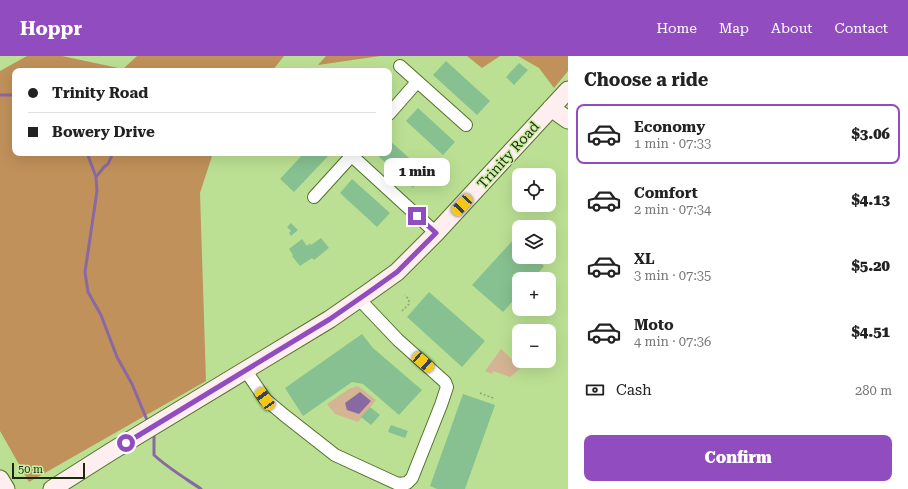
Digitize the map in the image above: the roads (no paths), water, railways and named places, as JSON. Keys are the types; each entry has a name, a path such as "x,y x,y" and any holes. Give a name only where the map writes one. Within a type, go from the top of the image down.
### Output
{"main road":[{"name":"Trinity Road","path":"52,489 330,319 397,272 436,233 568,90"},
{"path":"551,108 568,120"},
{"path":"0,479 6,489"}],"street":[{"path":"400,66 466,125"},
{"path":"392,111 417,82"},
{"path":"314,197 351,156"},
{"path":"355,156 436,233"},
{"path":"246,370 265,399 335,455 398,484 407,483 412,478 447,387 445,382 398,340 359,300"}],"waterway":[{"path":"0,95 12,95"},
{"path":"88,156 96,177 97,191 85,272 88,292 101,315 117,357 132,384 147,420"},
{"path":"96,177 108,164 112,156"},
{"path":"154,436 154,455 171,469 201,489"}]}
